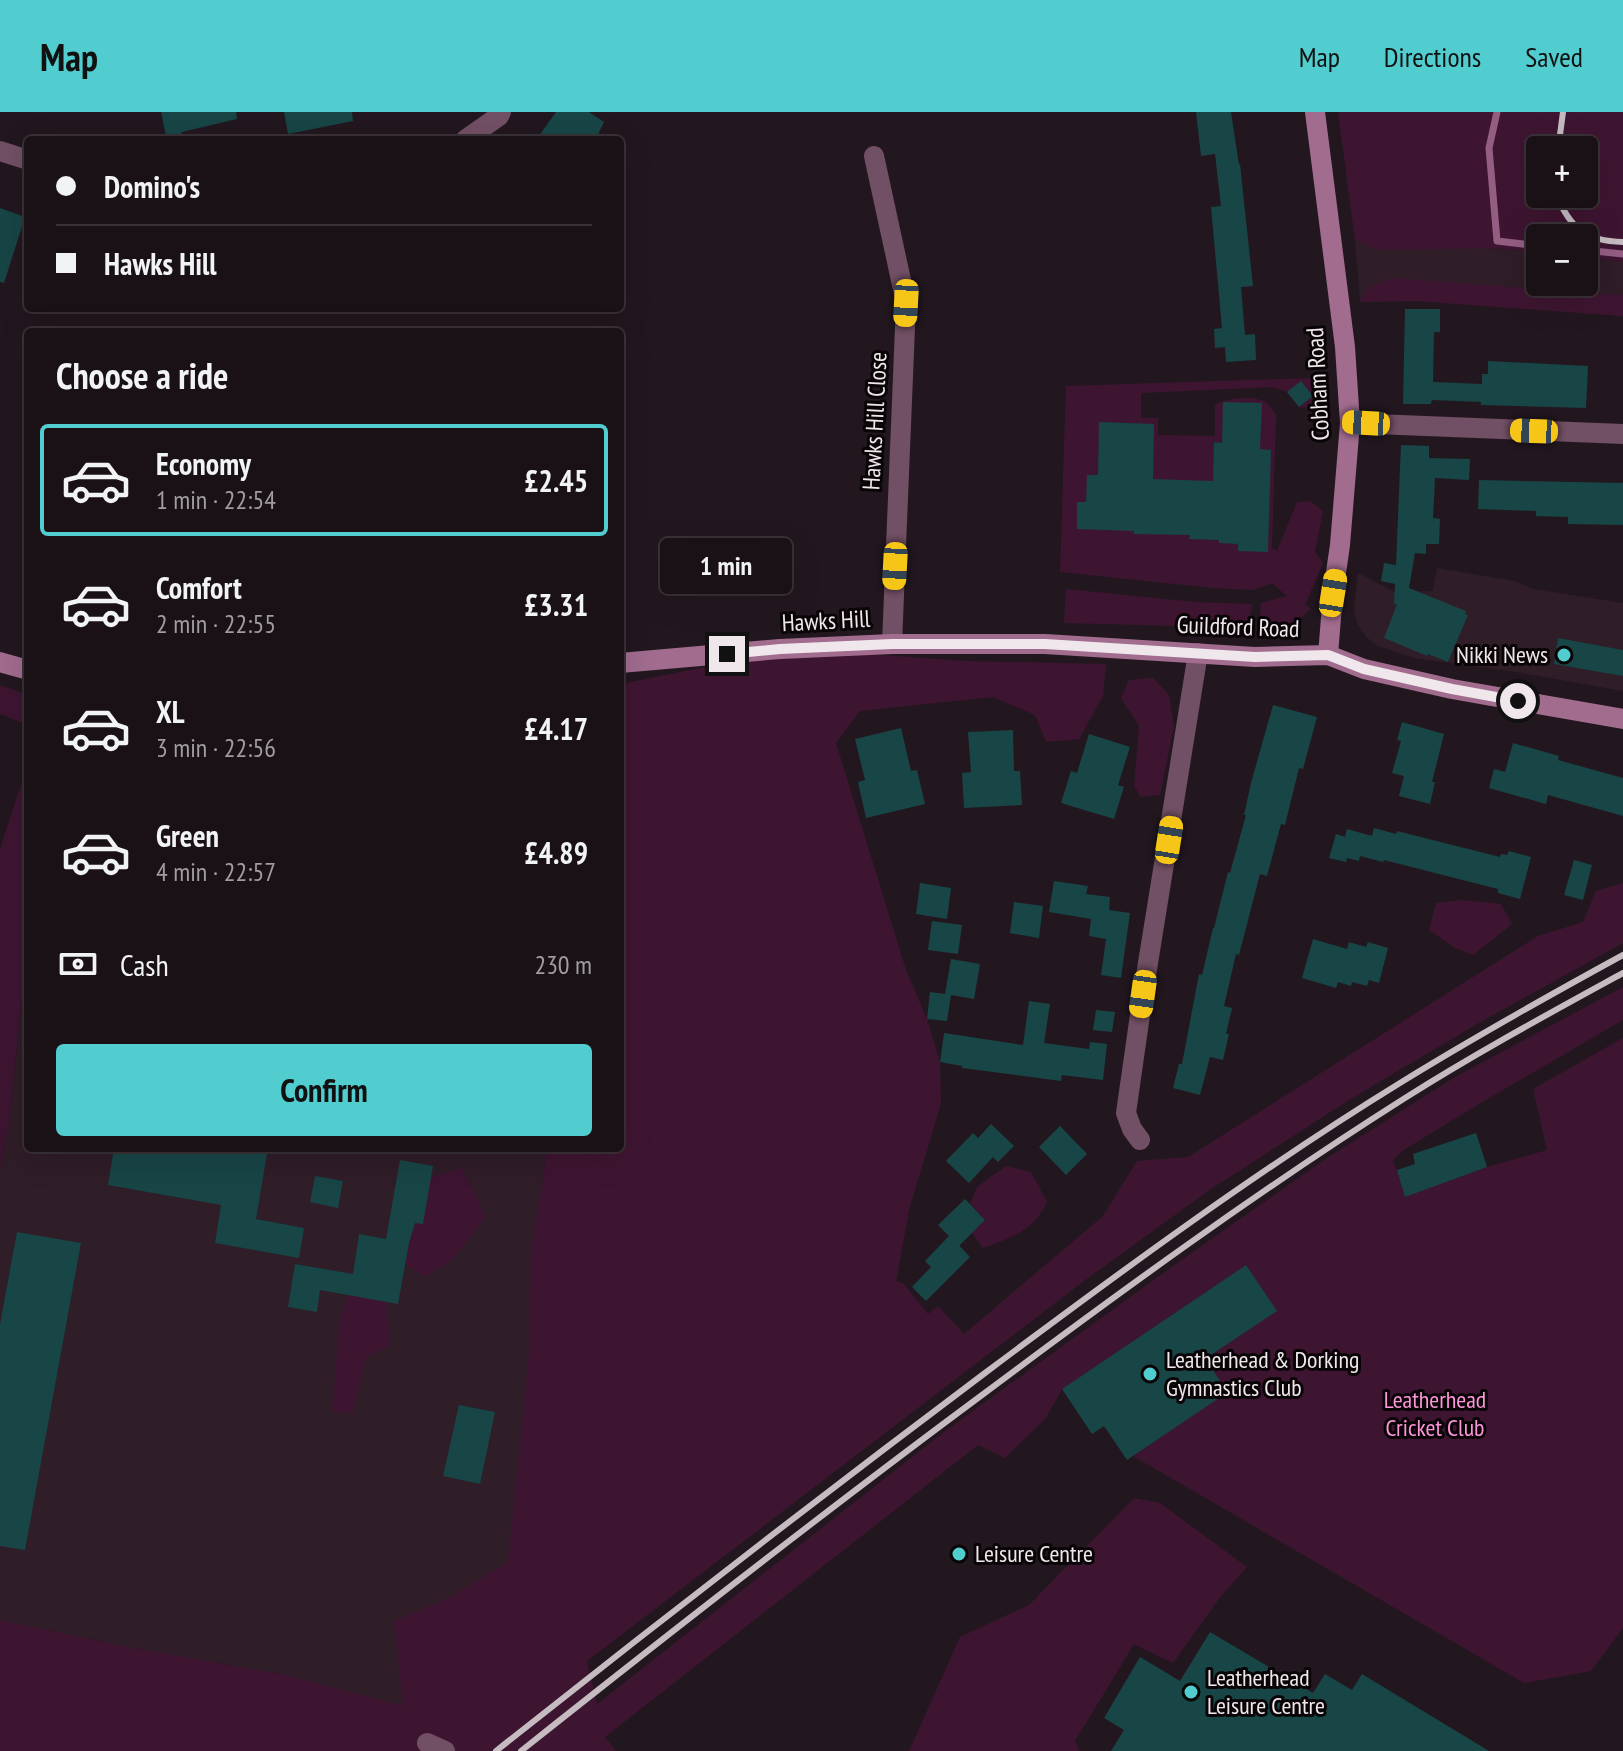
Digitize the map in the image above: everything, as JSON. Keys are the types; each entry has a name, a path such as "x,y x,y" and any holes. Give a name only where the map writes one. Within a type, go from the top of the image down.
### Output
{"main road":[{"name":"Cobham Road","path":"1315,112 1345,347 1350,423 1328,655"},
{"name":"Guildford Road","path":"892,644 1045,644 1255,657 1328,655 1364,669 1452,689 1623,719"},
{"name":"Hawks Hill","path":"624,663 780,649 892,644"},
{"path":"0,662 24,669"}],"street":[{"path":"471,136 501,112"},
{"path":"0,151 24,159"},
{"name":"Hawks Hill Close","path":"874,156 906,303 892,644"},
{"path":"1350,423 1623,434"},
{"path":"1140,1140 1126,1113 1198,653"}],"shaded area":[{"path":"1355,240 1376,249 1492,248 1526,252 1526,296 1598,296 1598,259 1623,262 1623,316 1417,301 1360,302"},
{"path":"1437,568 1515,581 1533,589 1623,603 1623,691 1414,658 1378,646 1366,637 1354,613 1358,573 1395,592 1433,591"},
{"path":"24,982 24,1152 546,1152 544,1173 565,1619 403,1707 286,1675 0,1620 0,1168 8,1128"}],"green space":[{"path":"1338,112 1623,112 1623,262 1598,259 1598,224 1526,224 1526,252 1492,248 1376,249 1355,240"},
{"path":"1391,278 1526,288 1526,296 1623,295 1623,316 1417,301 1360,302 1367,289"},
{"path":"1314,378 1316,408 1299,407 1287,392 1272,387 1141,393 1141,418 1158,418 1158,435 1215,436 1215,405 1234,399 1263,401 1276,415 1272,548 1277,551 1297,502 1310,501 1323,511 1315,552 1323,563 1305,605 1311,608 1290,628 1259,629 1261,603 1287,596 1272,583 1253,590 1213,588 1060,572 1066,386"},
{"path":"1066,589 1195,602 1252,604 1248,630 1064,623"},
{"name":"Leatherhead Cricket Club","path":"856,653 964,661 1106,664 1103,696 1079,739 1046,742 1035,715 993,697 860,711 836,743 906,970 927,1019 940,1062 941,1104 910,1206 896,1281 903,1283 928,1314 938,1306 964,1334 1103,1216 1137,1161 1188,1157 1538,936 1583,922 1596,891 1623,883 1623,943 1349,1100 1208,1191 1084,1281 587,1661 597,1704 944,1432 1327,1158 1455,1077 1623,987 1623,1020 1402,1151 1392,1161 1405,1196 1547,1150 1533,1089 1623,1038 1623,1628 1591,1671 1524,1683 1133,1456 1227,1392 1205,1359 1276,1311 1246,1265 1062,1389 1046,1418 1005,1458 978,1445 605,1737 616,1751 0,1751 0,1620 286,1675 403,1706 394,1621 447,1599 508,1562 529,1353 531,1250 546,1152 624,1152 624,683 761,656"},
{"path":"1153,678 1169,695 1174,726 1160,795 1141,797 1134,786 1139,726 1121,698 1129,680"},
{"path":"0,685 24,694 24,723 0,714"},
{"path":"24,775 24,982 8,1128 0,1168 0,849"},
{"path":"1462,900 1501,904 1512,924 1473,955 1455,948 1429,930 1436,903"},
{"path":"1006,1166 1031,1172 1047,1202 1028,1227 983,1248 972,1233 985,1219 970,1204 977,1187"},
{"path":"462,1168 486,1217 453,1259 425,1277 405,1265 431,1177"},
{"path":"349,1295 387,1302 390,1346 365,1358 353,1413 332,1411 340,1316"},
{"path":"1134,1498 1160,1503 1247,1567 1221,1596 1173,1663 1134,1644 1075,1741 1080,1751 909,1751 960,1637 1029,1605"}],"building":[{"path":"161,112 236,112 237,119 166,136"},
{"path":"284,112 352,112 353,121 288,134"},
{"path":"556,112 589,112 604,122 598,136 539,136"},
{"path":"1196,112 1231,112 1240,164 1253,286 1241,287 1245,335 1255,334 1256,360 1226,362 1225,347 1215,348 1214,329 1222,328 1211,207 1221,206 1215,154 1201,156"},
{"path":"0,208 24,217 24,220 4,283 0,282"},
{"path":"1405,309 1440,309 1440,332 1434,332 1433,382 1482,384 1482,374 1488,374 1488,361 1588,366 1586,408 1481,405 1481,402 1432,400 1431,404 1403,404"},
{"path":"1301,381 1313,396 1299,407 1287,392"},
{"path":"1223,402 1262,403 1260,449 1271,450 1268,552 1238,551 1238,544 1189,539 1190,535 1077,529 1077,502 1086,502 1087,475 1098,475 1099,422 1154,424 1153,479 1213,481 1214,442 1222,443"},
{"path":"1401,445 1429,446 1429,458 1470,459 1469,480 1435,478 1433,518 1440,519 1439,544 1426,544 1426,554 1415,553 1409,588 1466,611 1468,615 1448,662 1384,638 1397,604 1394,604 1395,584 1381,581 1384,563 1396,565"},
{"path":"1479,480 1623,483 1623,525 1568,524 1568,517 1536,516 1536,511 1478,509"},
{"path":"1558,638 1623,650 1623,676 1554,664"},
{"path":"1273,705 1317,717 1303,769 1299,768 1285,825 1281,824 1267,876 1260,874 1239,955 1236,954 1224,1006 1232,1008 1223,1060 1210,1057 1200,1095 1173,1088 1179,1064 1182,1064 1199,974 1202,975"},
{"path":"1402,722 1444,734 1430,804 1399,796 1404,776 1392,773 1401,741 1397,740"},
{"path":"901,728 911,771 917,770 925,804 866,818 858,782 865,780 855,739"},
{"path":"1013,730 1014,771 1020,771 1022,805 964,808 962,773 971,772 968,732"},
{"path":"1089,734 1130,747 1118,785 1124,787 1114,819 1061,803 1071,771 1077,773"},
{"path":"1513,743 1559,756 1558,760 1623,778 1623,816 1548,795 1546,804 1489,788 1494,769 1505,772"},
{"path":"1374,828 1500,857 1509,851 1531,857 1520,899 1498,893 1498,889 1384,860 1360,856 1359,861 1347,858 1346,862 1329,858 1336,834 1345,837 1347,829 1372,836"},
{"path":"1574,860 1592,865 1583,900 1564,895"},
{"path":"1054,881 1088,886 1086,894 1110,897 1109,910 1130,913 1121,978 1101,975 1106,939 1089,936 1091,919 1049,912"},
{"path":"920,883 951,888 947,919 916,914"},
{"path":"1014,902 1043,906 1039,938 1010,933"},
{"path":"932,921 962,925 958,954 928,950"},
{"path":"1313,939 1347,949 1349,942 1366,947 1368,942 1388,948 1379,983 1369,980 1367,986 1352,982 1351,986 1338,982 1336,988 1302,978"},
{"path":"951,959 980,964 974,999 951,995 947,1021 927,1019 930,992 945,994"},
{"path":"1029,1001 1050,1004 1044,1043 1089,1049 1090,1042 1107,1044 1103,1080 1062,1075 1061,1081 962,1068 940,1062 944,1033 1023,1045"},
{"path":"1096,1010 1115,1012 1112,1032 1093,1030"},
{"path":"991,1124 1014,1146 998,1162 993,1157 969,1183 946,1161 973,1133 978,1138"},
{"path":"1060,1126 1087,1154 1066,1175 1039,1147"},
{"path":"1476,1133 1487,1167 1405,1197 1397,1170 1415,1164 1413,1154"},
{"path":"113,1152 267,1152 256,1219 304,1228 299,1258 215,1243 221,1205 108,1185"},
{"path":"400,1160 433,1166 423,1224 415,1223 398,1304 320,1290 317,1312 288,1307 295,1264 353,1274 359,1234 386,1239"},
{"path":"315,1176 343,1181 338,1208 310,1202"},
{"path":"965,1199 985,1220 959,1246 970,1257 926,1301 912,1287 931,1267 925,1261 949,1236 938,1225"},
{"path":"17,1232 81,1243 25,1550 0,1546 0,1324"},
{"name":"Leatherhead & Dorking Gymnastics Club","path":"1246,1265 1277,1311 1205,1359 1228,1392 1127,1460 1104,1426 1092,1434 1062,1389"},
{"path":"459,1405 495,1412 480,1484 443,1476"},
{"name":"Leatherhead Leisure Centre","path":"1210,1632 1313,1693 1325,1674 1352,1690 1362,1674 1489,1751 1111,1751 1124,1730 1104,1718 1140,1657 1180,1681"}],"waterway":[{"path":"1497,112 1489,148 1497,241 1526,244"},
{"path":"1598,251 1623,254"}],"railway":[{"path":"1560,136 1563,112"},
{"path":"1563,208 1580,230 1598,239 1623,242"},
{"path":"496,1751 862,1466 1190,1223 1400,1083 1623,955"},
{"path":"521,1751 862,1485 1188,1244 1405,1098 1623,973"}],"place":[{"name":"Nikki News","path":"1564,655"},
{"name":"Leatherhead & Dorking Gymnastics Club","path":"1150,1374"},
{"name":"Leisure Centre","path":"959,1554"},
{"name":"Leatherhead Leisure Centre","path":"1191,1692"}],"route":[{"path":"727,654 892,644 1045,644 1255,657 1328,655 1364,669 1518,701"}]}
